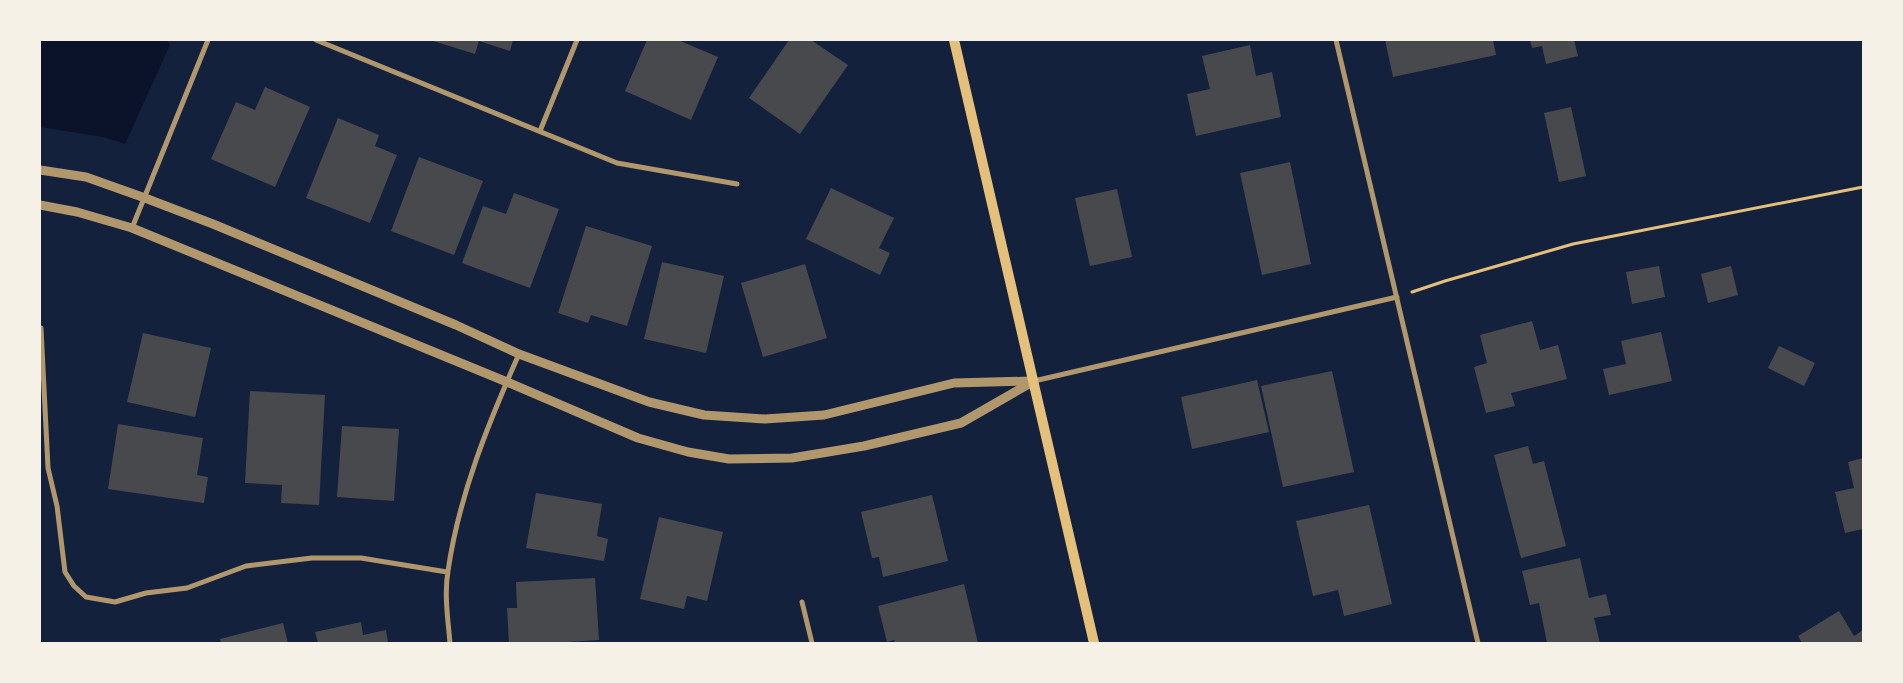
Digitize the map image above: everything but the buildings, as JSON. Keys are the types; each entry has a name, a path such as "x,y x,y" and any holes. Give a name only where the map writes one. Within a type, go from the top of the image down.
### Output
{"main road":[{"path":"954,40 1094,643"}],"street":[{"path":"132,228 208,40"},
{"path":"316,40 617,163 737,184"},
{"path":"540,131 577,40"},
{"path":"1336,40 1478,643"},
{"path":"40,170 86,177 145,198 213,224 456,325 519,354 649,402 704,415 765,419 824,415 954,383 1034,381 1397,297"},
{"path":"40,205 77,212 132,228 507,382 638,438 688,452 729,459 792,458 864,446 961,423 1034,381"},
{"path":"41,328 48,468 58,506 65,572 74,586 86,597 115,602 146,593 187,588 246,566 312,558 361,558 447,572"},
{"path":"450,643 447,618 447,572 466,489 475,461 519,354"},
{"path":"802,602 812,643"}],"path":[{"path":"1397,297 1444,281 1573,244 1863,187"}],"water":[{"path":"40,40 167,40 170,45 125,144 103,137 40,127"}]}
